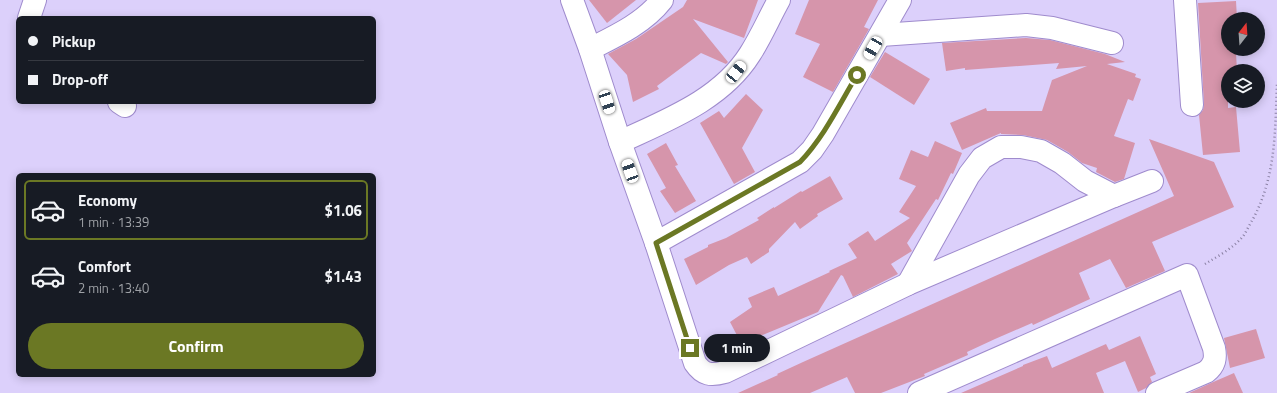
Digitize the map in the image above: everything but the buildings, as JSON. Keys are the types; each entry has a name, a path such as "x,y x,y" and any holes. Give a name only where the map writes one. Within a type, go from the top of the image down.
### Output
{"street":[{"path":"30,16 35,0"},
{"path":"572,0 656,243 695,363 699,369 706,374 715,375 725,372 908,284 1152,181"},
{"path":"590,49 625,31 654,10 662,0"},
{"path":"620,142 672,118 708,98 729,81 750,55 779,0"},
{"path":"656,243 800,162 812,150 823,134 900,0"},
{"path":"1185,0 1192,105"},
{"path":"881,35 1026,25 1052,28 1112,43"},
{"path":"908,284 969,175 982,158 1001,147 1021,147 1041,151 1062,163 1085,180 1114,196"},
{"path":"927,392 1187,275 1214,348 1215,361 1211,368 1206,372 1157,393"}],"path":[{"path":"1187,275 1225,252 1244,235 1258,208 1268,182 1274,152 1277,84"}],"route":[{"path":"690,348 656,243 800,162 812,150 823,134 857,75"}]}
